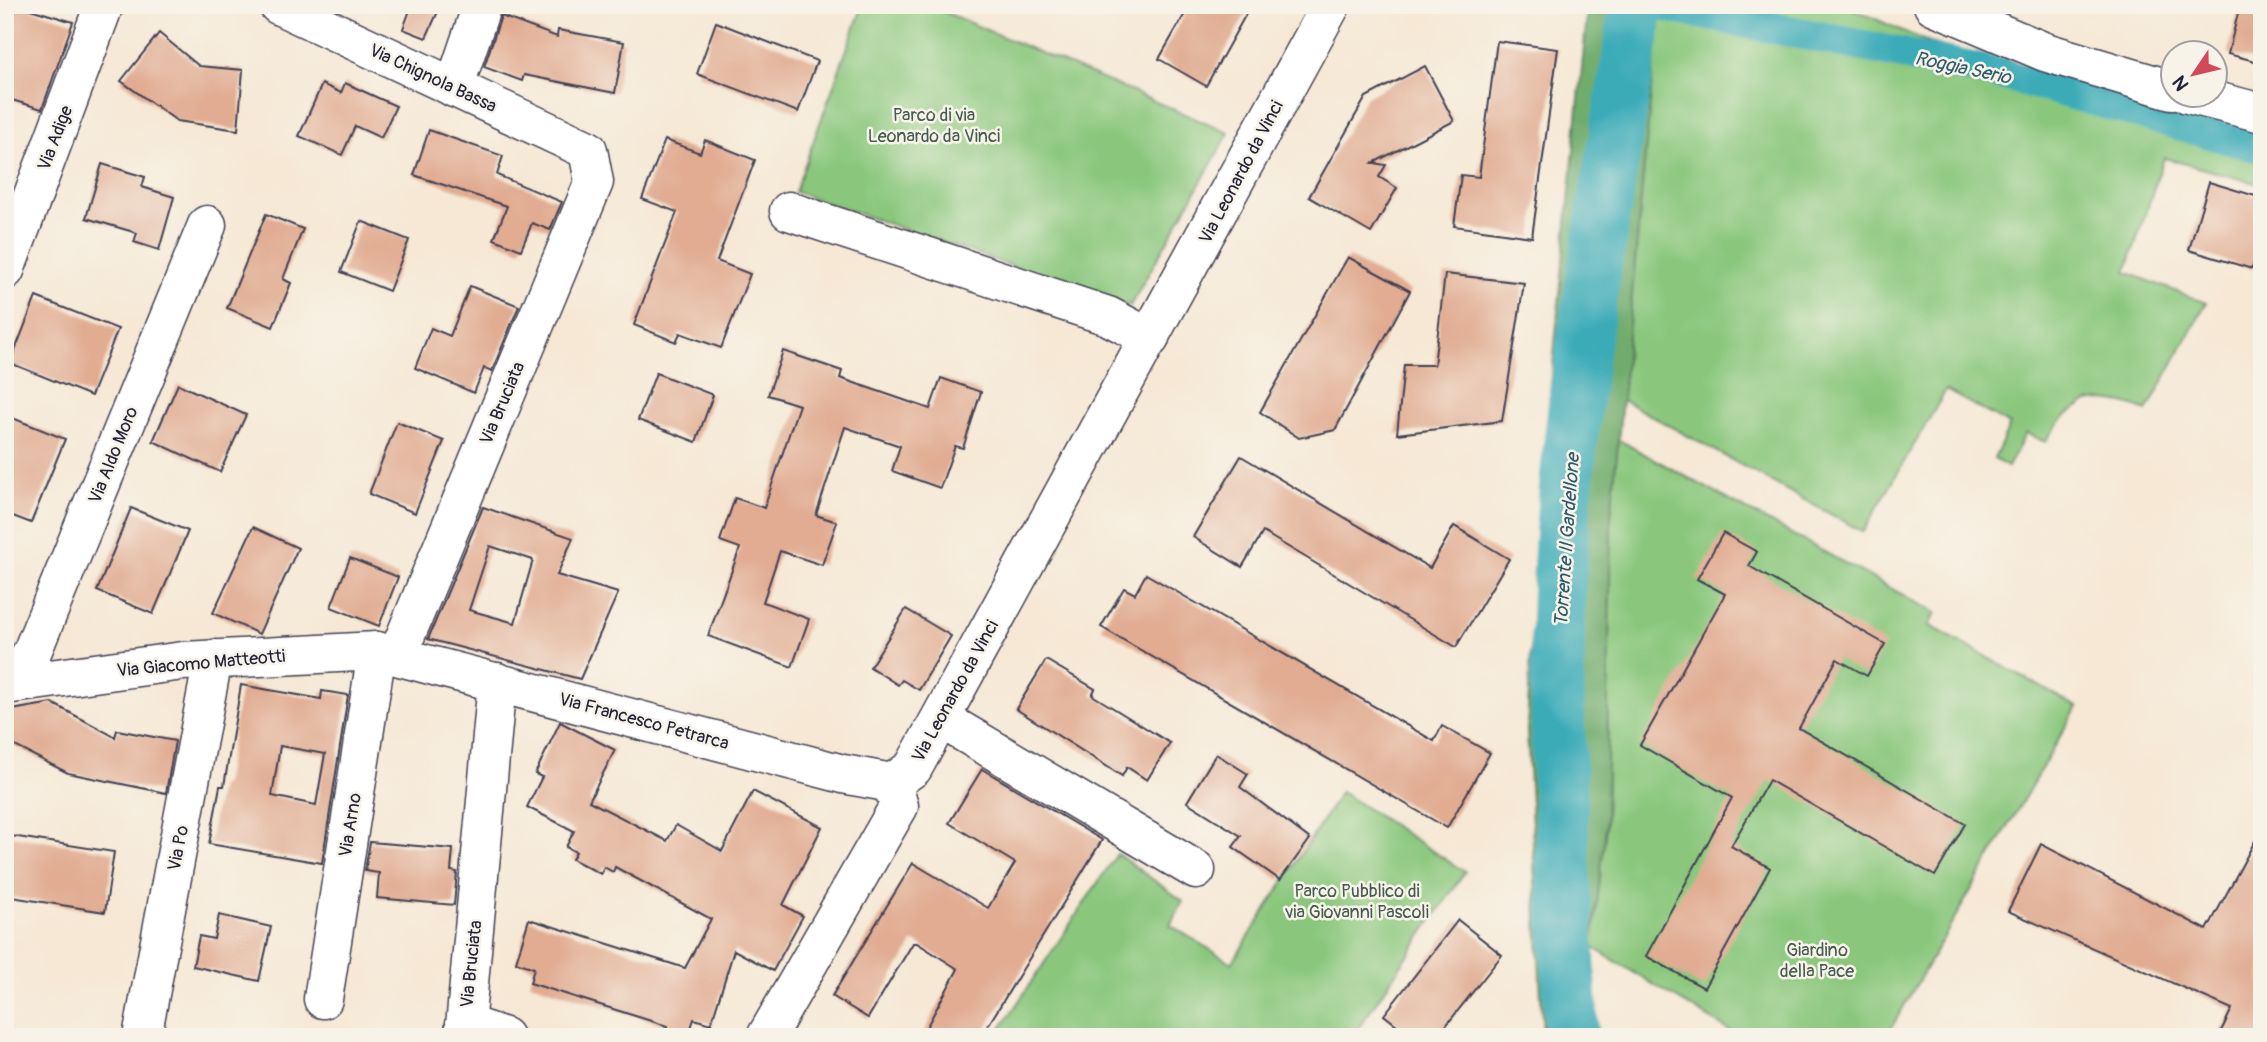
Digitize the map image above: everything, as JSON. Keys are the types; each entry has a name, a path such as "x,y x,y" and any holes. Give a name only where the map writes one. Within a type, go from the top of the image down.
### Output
{"street":[{"name":"Via Adige","path":"5,270 104,5"},
{"name":"Via Chignola Bassa","path":"278,5 588,150"},
{"path":"454,88 482,5"},
{"name":"Via Leonardo da Vinci","path":"892,783 913,768 941,719 1331,5"},
{"path":"1933,5 2045,52 2158,86"},
{"path":"2228,104 2262,113"},
{"name":"Via Bruciata","path":"388,653 594,182 588,150"},
{"path":"789,211 1108,316 1150,338"},
{"name":"Via Aldo Moro","path":"10,684 33,652 207,226"},
{"name":"Via Giacomo Matteotti","path":"10,684 213,659 388,653"},
{"name":"Via Francesco Petrarca","path":"388,653 843,774 892,783"},
{"name":"Via Arno","path":"323,999 388,653"},
{"name":"Via Po","path":"142,1037 213,659"},
{"name":"Via Bruciata","path":"464,1030 498,682"},
{"path":"941,719 1196,870"},
{"path":"766,1037 899,806 892,783"},
{"path":"464,1030 504,1037"}],"green space":[{"name":"Parco di via Leonardo da Vinci","path":"863,5 928,5 1229,133 1130,306 795,192"},
{"path":"1550,5 1844,5 1930,43 2262,140 2262,185 2164,158 2126,272 2206,303 2147,411 2114,401 2088,402 2066,415 2045,442 2026,433 2008,467 1994,459 2010,425 1946,390 1863,532 1593,384 1620,25"},
{"path":"1588,5 1663,5 1653,72 1611,517 1606,826 1592,947 1597,1037 1543,1037 1527,729 1537,528"},
{"name":"Giardino della Pace","path":"1617,439 1936,613 1929,625 2077,707 1886,1037 1740,1037 1592,947 1606,826 1611,517"},
{"name":"Parco Pubblico di via Giovanni Pascoli","path":"1341,792 1465,872 1352,1037 995,1037 1117,854 1183,901 1170,925 1232,963"}],"building":[{"path":"17,5 73,22 42,109 5,98 5,42"},
{"path":"412,5 441,5 426,38 403,29"},
{"path":"1190,5 1251,5 1206,86 1159,59"},
{"path":"2240,5 2262,5 2262,63 2228,54"},
{"path":"501,16 557,37 558,30 624,42 615,93 524,75 522,81 484,67"},
{"path":"716,22 817,61 798,112 697,74"},
{"path":"159,33 199,66 243,70 238,130 177,121 121,81"},
{"path":"1497,41 1558,49 1532,237 1454,226 1461,175 1479,177"},
{"path":"1425,66 1454,121 1373,163 1386,165 1379,177 1397,188 1371,233 1309,197 1366,97"},
{"path":"345,83 396,106 381,138 355,126 342,155 299,136 322,84 341,93"},
{"path":"429,130 503,156 497,175 562,202 550,230 532,223 521,250 494,239 507,206 414,175"},
{"path":"665,140 700,153 705,140 755,160 717,261 750,274 721,348 680,333 676,342 634,325 677,212 642,199"},
{"path":"102,164 145,177 142,187 174,197 159,250 134,242 137,233 86,218"},
{"path":"2209,182 2262,198 2262,234 2252,269 2189,250"},
{"path":"266,214 303,229 283,279 291,283 273,327 227,308"},
{"path":"361,221 409,240 389,291 341,272"},
{"path":"1348,257 1410,291 1335,430 1299,438 1260,412"},
{"path":"1445,274 1524,283 1502,421 1397,434 1404,365 1434,365"},
{"path":"470,286 519,306 492,371 484,368 474,393 415,368 431,328 450,336"},
{"path":"36,297 118,329 91,396 10,363"},
{"path":"783,351 842,371 840,378 930,409 941,378 981,392 963,448 955,446 940,488 892,471 900,446 845,427 816,515 837,522 822,565 780,551 763,602 809,619 792,667 708,636 740,548 720,541 735,498 764,508 799,405 768,395"},
{"path":"656,373 713,395 696,442 638,420"},
{"path":"178,384 246,415 220,472 153,441"},
{"path":"5,415 65,439 31,523 5,513"},
{"path":"397,422 444,441 415,513 369,494"},
{"path":"1241,456 1430,568 1454,526 1509,559 1456,647 1263,532 1242,567 1193,537"},
{"path":"483,507 573,538 557,575 618,593 580,679 428,639","holes":["490,546 533,560 515,623 469,610"]},
{"path":"131,508 188,531 153,614 97,591"},
{"path":"253,527 298,548 259,634 213,613"},
{"path":"1723,533 1757,552 1749,566 1885,644 1867,676 1837,659 1799,728 1965,824 1935,876 1769,780 1731,846 1770,868 1704,988 1646,956 1732,798 1640,745 1725,594 1697,579"},
{"path":"350,558 398,577 379,626 331,607"},
{"path":"1146,574 1434,741 1442,726 1490,753 1447,828 1101,627 1124,588 1135,594"},
{"path":"906,609 951,636 919,690 902,680 898,685 870,667"},
{"path":"1046,660 1095,689 1092,695 1170,743 1147,780 1127,767 1122,776 1016,709"},
{"path":"241,685 321,699 322,691 348,695 322,863 209,844 220,786 224,786","holes":["280,746 325,754 316,805 272,796"]},
{"path":"52,703 115,737 117,730 175,741 166,793 68,773 5,741 5,723 12,710"},
{"path":"560,722 615,750 589,801 667,841 676,825 722,851 753,791 822,827 783,905 803,916 773,971 734,950 711,1024 694,1019 688,1037 665,1033 667,1026 530,983 534,968 516,962 529,919 685,968 711,919 615,867 613,872 604,867 601,874 572,859 576,852 566,847 574,831 527,807 542,777 535,774"},
{"path":"1216,754 1248,774 1240,787 1310,839 1280,880 1233,847 1241,836 1187,802"},
{"path":"982,769 1102,840 981,1037 921,1037 958,969 917,943 913,943 868,1018 832,996 913,863 988,908 1015,863 949,823"},
{"path":"2262,828 2262,1037 2218,1037 2232,1009 2008,911 2041,844 2207,930"},
{"path":"5,835 114,852 105,912 5,896"},
{"path":"370,842 453,849 451,871 457,872 454,905 377,898 379,873 365,871"},
{"path":"219,915 271,927 259,981 193,966 199,936 214,939"},
{"path":"1458,920 1502,955 1437,1037 1412,1037 1384,1015"}],"waterway":[{"name":"Torrente Il Gardellone","path":"1572,1037 1559,767 1560,564 1579,374 1637,5"},
{"name":"Roggia Serio","path":"1660,5 2002,74 2262,148"}]}
